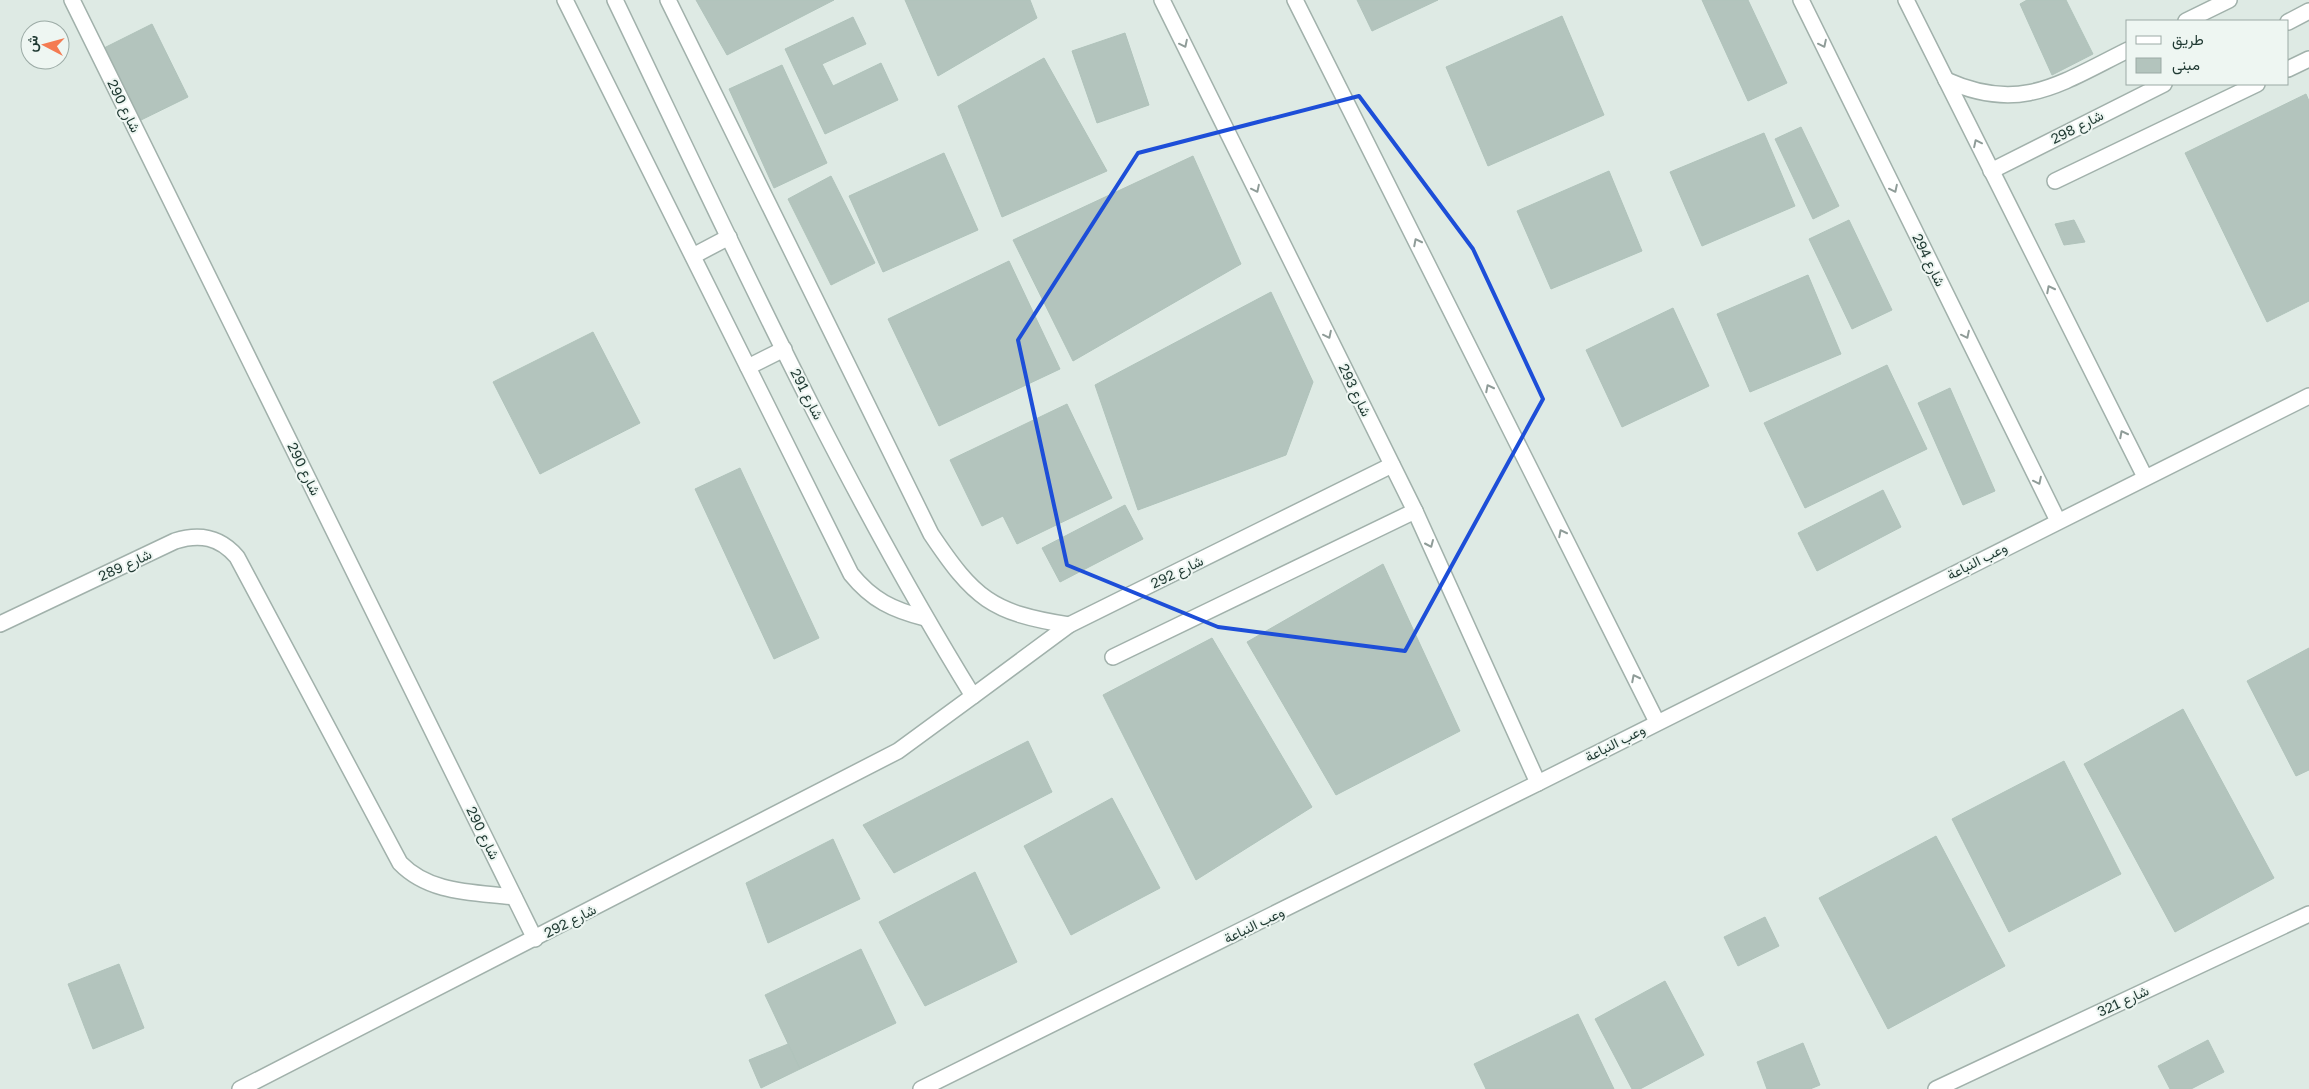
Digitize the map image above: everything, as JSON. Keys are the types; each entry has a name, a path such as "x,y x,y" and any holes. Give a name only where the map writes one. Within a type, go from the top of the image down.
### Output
{"street":[{"name":"شارع 290","path":"72,0 535,939"},
{"path":"565,0 851,574 875,600 890,608 925,618"},
{"name":"شارع 291","path":"615,0 784,349 893,562 973,696"},
{"path":"668,0 931,534 964,580 986,599 1010,613 1069,625"},
{"name":"شارع 293","path":"1162,0 1415,511 1538,783"},
{"path":"1295,0 1657,722"},
{"name":"شارع 294","path":"1801,0 2058,521"},
{"path":"1906,0 2145,477"},
{"path":"2188,20 2229,0"},
{"path":"2289,21 2309,11"},
{"path":"1946,80 1983,94 2022,95 2060,83 2126,51"},
{"path":"2290,63 2309,59"},
{"name":"شارع 298","path":"1991,171 2162,85"},
{"path":"2055,181 2255,85"},
{"path":"693,256 729,237"},
{"path":"748,367 784,349"},
{"name":"وعب النباعة","path":"921,1089 1538,783 2309,396"},
{"name":"شارع 292","path":"240,1089 898,751 1069,625 1392,465"},
{"path":"1112,657 1415,511"},
{"name":"شارع 289","path":"0,624 188,537 202,536 228,546 237,557 242,570 400,863 416,878 436,887 514,897"},
{"name":"شارع 321","path":"1936,1089 2309,914"}],"highlighted area":[{"path":"1359,96 1473,249 1543,399 1405,651 1218,627 1067,565 1018,340 1138,153"}],"building":[{"path":"696,0 834,0 727,55"},
{"path":"905,0 1030,0 1037,18 938,76"},
{"path":"1357,0 1438,0 1372,31"},
{"path":"1702,0 1748,0 1787,83 1748,101"},
{"path":"2027,0 2066,0 2093,54 2052,75 2020,4"},
{"path":"1562,16 1604,115 1488,166 1446,67"},
{"path":"853,17 866,44 822,64 833,86 881,63 898,100 825,134 785,49"},
{"path":"152,24 188,97 139,121 104,48"},
{"path":"1125,33 1149,105 1097,123 1072,51"},
{"path":"1044,58 1107,171 1002,217 958,106"},
{"path":"782,65 827,163 774,188 729,89"},
{"path":"2306,94 2309,101 2309,301 2267,322 2185,153"},
{"path":"1801,127 1839,206 1813,219 1775,139"},
{"path":"1764,133 1795,206 1702,246 1670,172"},
{"path":"944,153 978,230 883,272 849,196"},
{"path":"1193,156 1241,264 1073,361 1013,240"},
{"path":"1609,171 1642,251 1551,289 1517,211"},
{"path":"831,176 875,263 831,285 788,199"},
{"path":"1849,220 1892,310 1852,329 1809,239"},
{"path":"2074,220 2085,242 2064,245 2055,224"},
{"path":"1009,261 1060,369 939,426 888,319"},
{"path":"1808,275 1841,354 1750,392 1717,314"},
{"path":"1271,292 1313,382 1286,455 1138,510 1095,385"},
{"path":"1673,308 1709,386 1622,427 1586,350"},
{"path":"593,332 640,423 540,474 493,382"},
{"path":"1887,365 1927,449 1805,508 1764,423"},
{"path":"1950,388 1995,491 1963,505 1918,403"},
{"path":"1067,404 1112,498 1017,544 1003,516 982,526 950,460"},
{"path":"740,468 819,638 774,659 695,489"},
{"path":"1883,490 1901,527 1817,571 1798,533"},
{"path":"1125,505 1143,539 1060,582 1042,548"},
{"path":"1383,564 1460,731 1336,795 1247,642"},
{"path":"1212,638 1312,807 1196,880 1103,695"},
{"path":"2309,648 2309,770 2296,776 2247,681"},
{"path":"2183,709 2274,878 2175,932 2084,764"},
{"path":"1028,741 1052,792 894,873 863,825"},
{"path":"2064,761 2121,874 2009,932 1952,819"},
{"path":"1112,798 1160,888 1071,935 1024,846"},
{"path":"1936,836 2005,966 1888,1029 1819,898"},
{"path":"833,839 860,899 768,943 746,883"},
{"path":"975,872 1017,962 925,1006 879,922"},
{"path":"1765,917 1779,946 1738,966 1724,937"},
{"path":"861,949 896,1023 800,1069 765,995"},
{"path":"119,964 144,1028 93,1049 68,984"},
{"path":"1665,981 1704,1055 1640,1089 1632,1089 1595,1019"},
{"path":"1578,1014 1614,1089 1486,1089 1474,1064"},
{"path":"2208,1040 2224,1072 2191,1089 2170,1089 2158,1066"},
{"path":"1803,1043 1820,1085 1810,1089 1767,1089 1757,1062"},
{"path":"788,1044 800,1069 761,1088 749,1060"}]}
